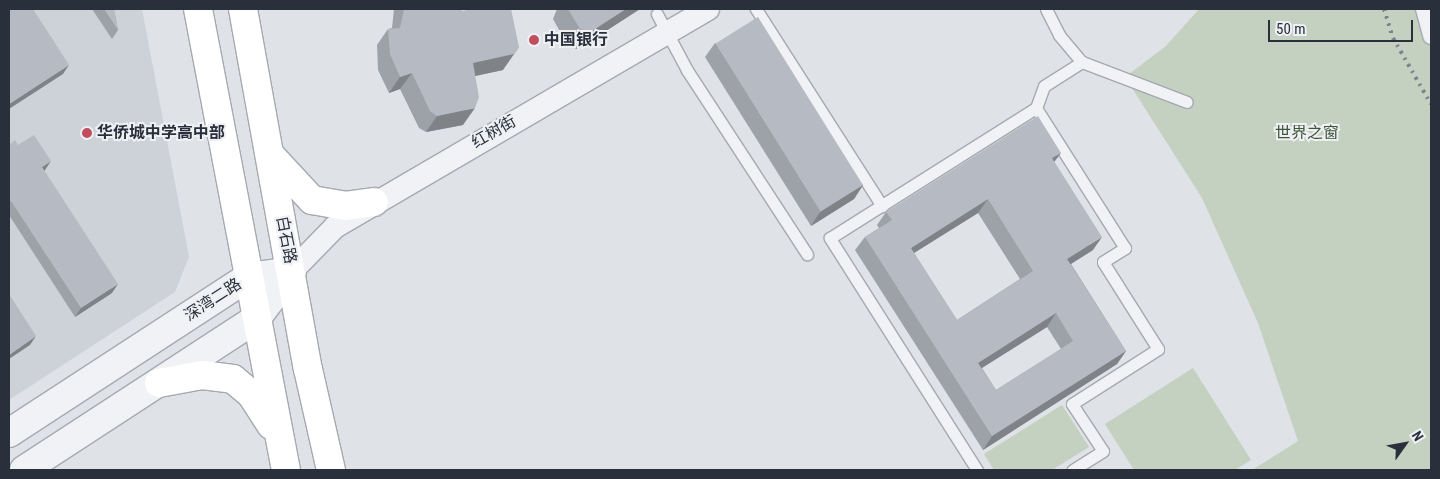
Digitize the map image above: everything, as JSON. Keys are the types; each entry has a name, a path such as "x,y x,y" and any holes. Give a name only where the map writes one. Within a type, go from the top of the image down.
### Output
{"main road":[{"path":"198,9 283,458"},
{"name":"白石路","path":"243,9 332,470"},
{"path":"270,154 312,200 345,206 374,202"},
{"path":"159,383 202,375 233,379 251,394 283,458"}],"street":[{"name":"红树街","path":"292,270 335,227 374,202 661,24 708,9"},
{"path":"1424,9 1431,36"},
{"name":"深湾二路","path":"9,433 248,277 292,270"},
{"path":"24,470 256,319 292,270"}],"lane":[{"path":"756,9 882,206"},
{"path":"1046,9 1064,41 1082,62 1187,102"},
{"path":"661,24 806,254"},
{"path":"978,470 830,238 1036,108 1044,86 1082,62"},
{"path":"1036,108 1125,248 1103,262 1158,349 1072,404 1103,451 1073,470"}],"shaded area":[{"name":"华侨城中学高中部","path":"9,9 142,9 189,257 175,292 9,400"}],"green space":[{"name":"世界之窗","path":"1199,9 1431,9 1431,470 1252,470 1298,441 1258,323 1202,198 1125,77 1166,46"},
{"path":"1193,368 1251,460 1235,470 1134,470 1105,424"},
{"path":"1062,405 1089,447 1052,470 994,470 984,454"}],"building":[{"path":"9,9 33,9 69,65 9,104"},
{"path":"104,9 114,9 118,30"},
{"path":"404,9 462,9 462,11 472,9 511,9 519,47 514,54 473,63 479,97 475,108 437,116 430,111 412,73 400,77 390,54 388,29 400,28"},
{"path":"568,9 626,9 589,33 580,29"},
{"path":"758,17 863,185 821,211 716,43"},
{"path":"1038,116 1061,153 1052,158 1102,237 1067,259 1126,351 992,436 865,237 892,220 886,212","holes":["988,199 1033,271 957,320 911,248","1056,313 1073,341 996,390 978,363"]},
{"path":"34,135 51,161 42,167 118,284 81,308 11,201 9,203 9,145 15,140 18,145"},
{"path":"9,294 36,336 9,355"}],"railway":[{"path":"1384,9 1393,38 1431,104"}],"place":[{"name":"中国银行","path":"534,40"},
{"name":"华侨城中学高中部","path":"87,133"}]}
